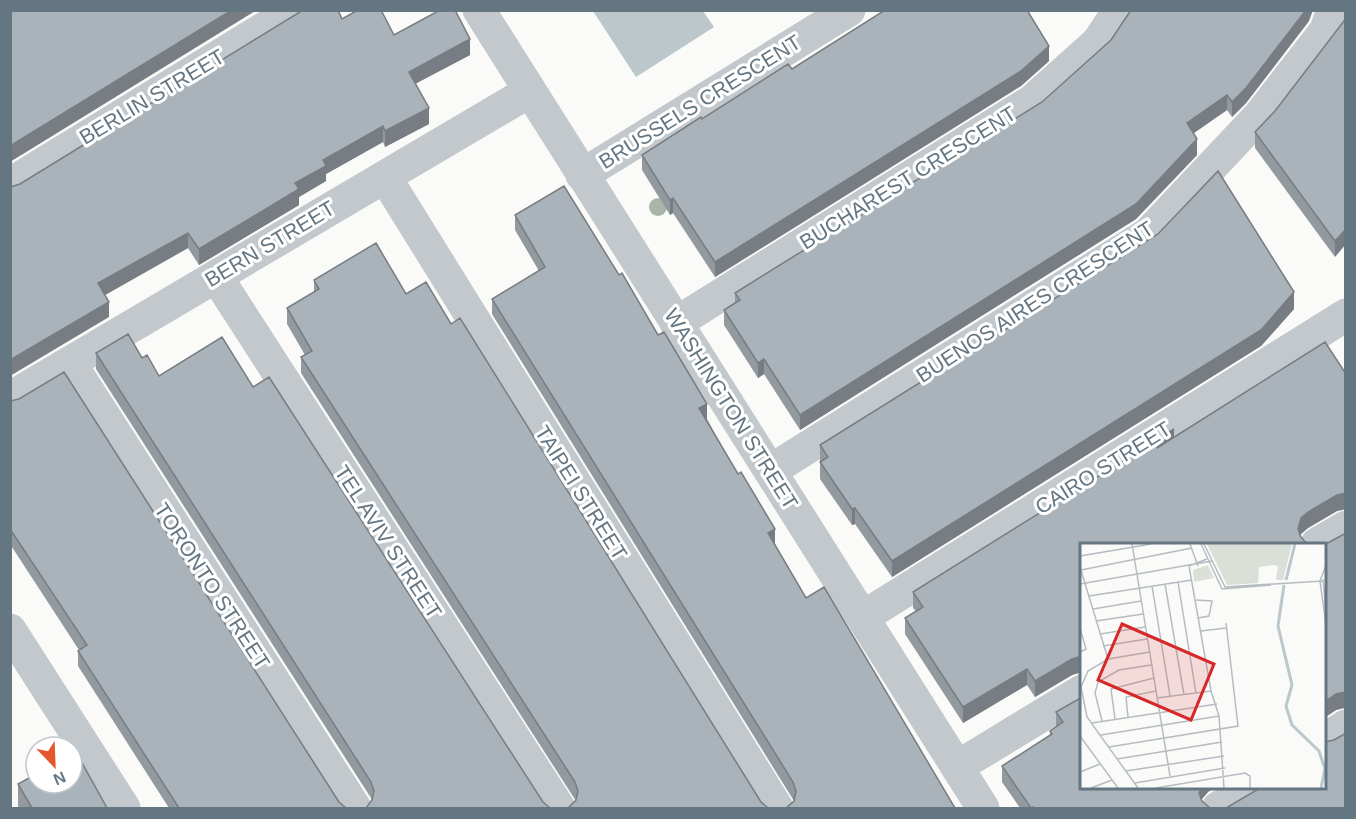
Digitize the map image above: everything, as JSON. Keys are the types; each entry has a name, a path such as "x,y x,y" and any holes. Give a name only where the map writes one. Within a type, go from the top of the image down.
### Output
{"street":[{"name":"BERLIN STREET","path":"10,184 294,10"},
{"name":"WASHINGTON STREET","path":"479,10 983,808"},
{"name":"BRUSSELS CRESCENT","path":"582,175 849,10"},
{"name":"BUCHAREST CRESCENT","path":"676,322 1032,101 1098,42 1119,10"},
{"name":"BUENOS AIRES CRESCENT","path":"770,471 1148,234 1260,115 1326,30 1334,10"},
{"name":"BERN STREET","path":"10,398 530,91"},
{"name":"TAIPEI STREET","path":"385,177 777,808"},
{"name":"TEL AVIV STREET","path":"216,276 559,808"},
{"name":"CAIRO STREET","path":"863,617 1345,318"},
{"name":"TORONTO STREET","path":"70,363 355,808"},
{"path":"1319,543 1346,527"},
{"path":"10,630 124,808"},
{"path":"957,767 1080,692"},
{"path":"1326,739 1346,726"},
{"path":"1218,808 1248,789"}],"shaded area":[{"path":"593,11 703,11 714,27 636,77"}],"building":[{"path":"10,10 232,10 10,146"},
{"path":"303,10 338,10 342,19 358,10 381,10 394,35 440,10 455,10 470,39 409,72 429,108 385,131 383,126 323,160 326,166 295,183 299,189 199,249 188,233 98,283 109,302 10,360 10,187 20,184"},
{"path":"885,10 1027,10 1049,46 1021,71 715,262 673,198 670,200 642,155 788,64 792,69"},
{"path":"1131,10 1306,10 1246,88 1232,102 1227,95 1187,123 1197,139 1136,204 800,415 764,359 758,363 724,310 740,300 735,293 1042,102 1111,40"},
{"path":"1346,16 1346,229 1335,241 1255,132 1275,111"},
{"path":"1218,171 1294,292 1261,330 892,561 820,462 828,457 820,445 1158,234"},
{"path":"564,186 619,275 622,273 658,335 664,332 707,404 699,408 738,474 741,472 775,529 768,533 806,598 824,587 955,808 786,808 794,801 796,791 793,782 492,299 545,267 515,215"},
{"path":"376,243 406,294 426,282 451,324 460,318 761,802 768,808 568,808 576,800 578,791 575,782 301,357 312,351 287,308 319,289 314,280"},
{"path":"128,334 142,358 147,355 159,376 222,337 253,387 269,377 543,802 550,808 366,808 372,800 374,791 371,782 96,353"},
{"path":"1325,342 1346,374 1346,493 1337,495 1301,518 1298,529 1306,543 1080,543 1080,657 1035,681 1027,669 963,707 905,618 923,607 913,592 1174,429 1157,448"},
{"path":"64,372 339,802 346,808 179,808 78,651 87,645 10,529 10,401 19,399"},
{"path":"1346,533 1346,692 1336,694 1326,701 1326,544"},
{"path":"1080,698 1080,789 1201,789 1199,793 1202,801 1210,808 1031,808 1002,766 1052,734 1050,731 1063,722 1056,712"},
{"path":"1346,733 1346,808 1226,808 1258,789 1326,789 1326,742"},
{"path":"84,766 107,808 32,808 24,795 84,795"},
{"path":"24,781 24,794 18,784"}]}
